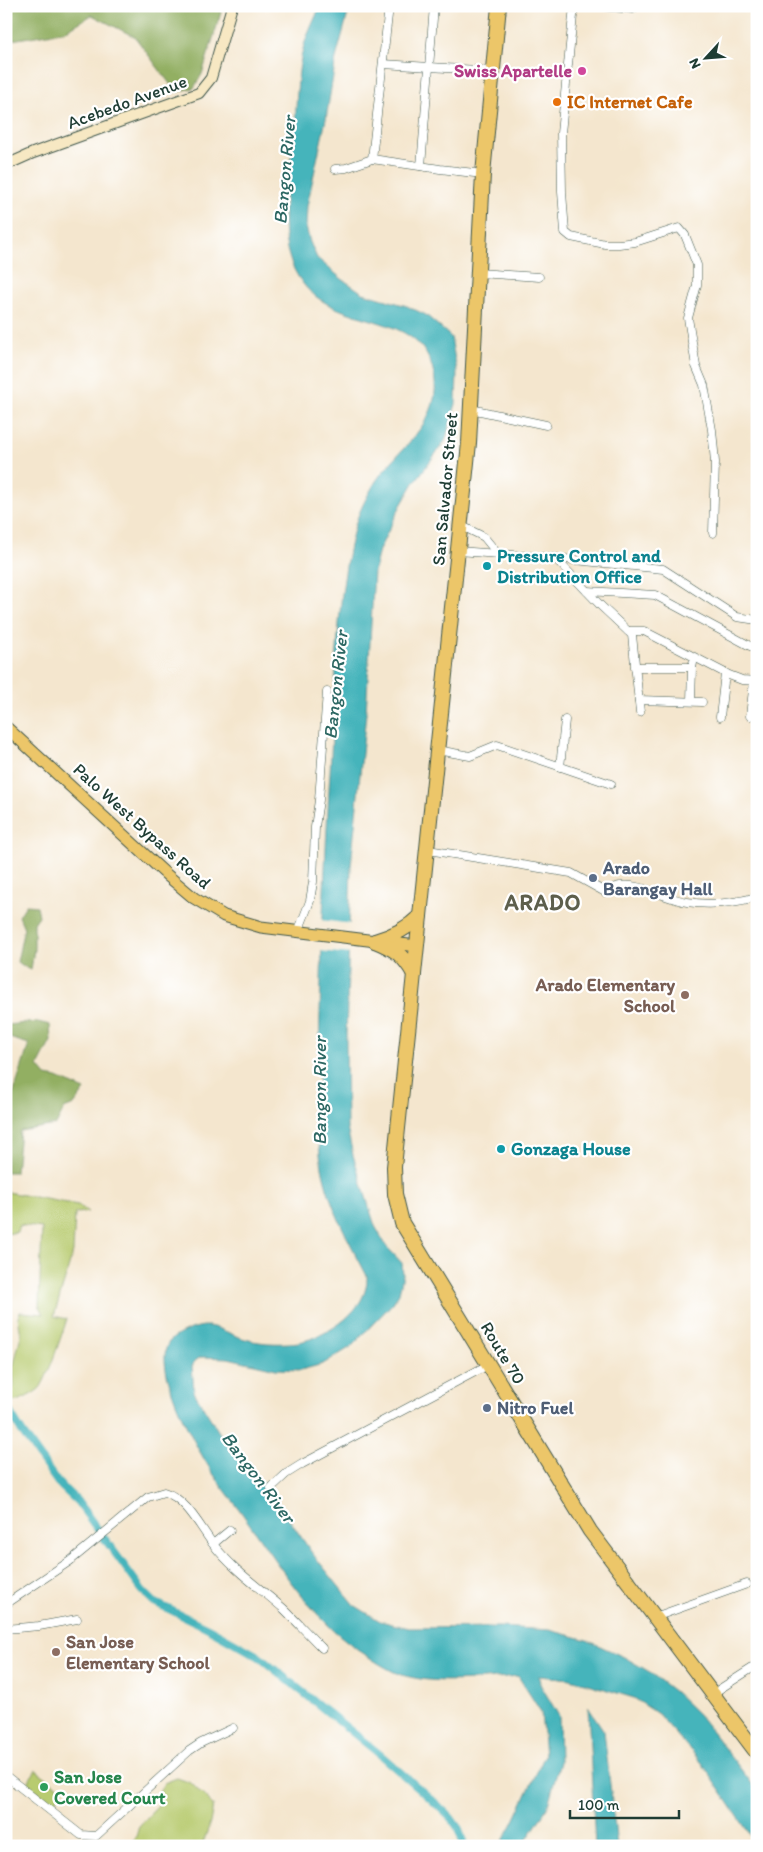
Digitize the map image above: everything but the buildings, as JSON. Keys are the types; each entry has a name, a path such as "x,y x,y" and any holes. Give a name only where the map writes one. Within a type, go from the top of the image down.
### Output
{"highway":[{"name":"San Salvador Street","path":"414,974 469,443 483,174 499,6"},
{"path":"369,941 391,937 402,931 420,916"},
{"path":"369,941 391,948 401,955 414,974"},
{"name":"Route 70","path":"414,974 394,1167 395,1194 402,1223 590,1531 757,1753"}],"main road":[{"name":"Palo West Bypass Road","path":"6,727 168,876 194,898 224,916 261,927 417,946"}],"street":[{"name":"Acebedo Avenue","path":"6,165 33,153 199,93 211,78 232,6"},
{"path":"372,159 389,6"},
{"path":"421,166 434,6"},
{"path":"574,6 561,133 565,232 571,238 605,244 634,242 679,228 685,235 698,264 697,285 688,318 696,366 704,386 712,430 715,462 713,533"},
{"path":"599,6 633,8"},
{"path":"383,64 493,71"},
{"path":"335,169 346,168 364,160 372,159 483,174"},
{"path":"478,273 539,277"},
{"path":"471,409 546,425"},
{"path":"460,525 484,537 496,553"},
{"path":"458,551 555,558 663,569 737,616 757,620"},
{"path":"555,558 632,635 640,712"},
{"path":"587,591 655,595 750,646 757,647"},
{"path":"628,631 644,631 725,673 742,680 755,681 750,716"},
{"path":"691,702 692,667 696,657"},
{"path":"635,667 692,667"},
{"path":"720,716 725,673"},
{"path":"301,932 310,901 313,882 315,827 319,800 327,692"},
{"path":"639,700 702,702"},
{"path":"560,767 565,720"},
{"path":"437,750 470,756 497,745 611,784"},
{"path":"428,850 571,873 605,892 620,886 664,895 685,902 707,905 757,897"},
{"path":"271,1488 286,1474 302,1464 488,1365"},
{"path":"6,1604 70,1561 148,1497 164,1492 176,1497 213,1544 241,1574 284,1610 322,1648"},
{"path":"213,1544 230,1530"},
{"path":"655,1617 747,1584"},
{"path":"6,1629 39,1626 77,1619"},
{"path":"712,1694 757,1665"},
{"path":"6,1776 81,1836 96,1836 189,1751 233,1728"}],"green space":[{"path":"6,6 223,6 202,74 194,88 176,92 135,37 92,15 65,31 6,41"},
{"path":"26,905 37,906 39,916 34,923 34,949 31,970 17,962 24,928 19,916"},
{"path":"38,1022 50,1025 51,1041 38,1066 46,1076 57,1078 85,1090 74,1105 64,1109 56,1125 20,1131 16,1172 6,1172 6,1098 13,1095 29,1044 6,1037 6,1025"},
{"path":"6,1190 7,1192 78,1205 88,1212 75,1213 73,1252 54,1316 67,1319 46,1377 42,1385 35,1392 6,1404 6,1397 14,1386 13,1368 21,1335 18,1317 20,1312 44,1314 39,1305 42,1228 19,1225 17,1232 6,1234"},
{"name":"San Jose Covered Court","path":"36,1770 63,1790 53,1804 26,1784"},
{"path":"177,1778 191,1783 213,1805 210,1823 202,1846 131,1846 139,1826 159,1805 160,1790 164,1783"}],"water":[{"name":"Bangon River","path":"320,6 350,6 336,58 326,119 307,206 306,227 310,242 317,258 342,279 363,293 407,306 426,315 441,328 451,337 457,371 456,404 445,441 414,483 400,507 379,550 374,571 366,713 351,866 346,1039 347,1128 353,1155 375,1226 387,1247 402,1263 403,1275 399,1293 393,1303 351,1347 323,1364 301,1370 276,1369 228,1358 201,1357 192,1366 194,1392 227,1445 270,1491 312,1553 354,1605 380,1621 409,1628 500,1627 549,1630 587,1640 624,1657 648,1671 675,1692 698,1714 757,1790 757,1845 702,1763 658,1714 634,1698 571,1679 539,1676 540,1684 559,1716 560,1762 547,1808 523,1846 500,1846 545,1755 541,1712 518,1676 455,1681 408,1677 378,1663 336,1633 296,1589 214,1475 188,1429 171,1389 166,1370 165,1354 169,1342 187,1331 208,1326 255,1341 274,1343 299,1342 323,1334 345,1319 354,1310 366,1288 367,1276 340,1223 329,1196 320,1156 318,1133 323,914 337,646 345,573 357,520 376,481 424,424 434,397 435,382 429,358 417,342 400,331 339,309 320,300 304,285 287,251 284,212 294,136 299,67 306,40"},
{"path":"588,1707 604,1731 617,1846 595,1846"}],"pier":[{"path":"320,920 352,924 351,954 319,951"}],"waterway":[{"path":"6,1406 58,1483 77,1501 142,1590 154,1602 208,1628 258,1656 377,1752 431,1799 451,1818 459,1829 464,1846"}],"place":[{"name":"Swiss Apartelle","path":"582,71"},
{"name":"IC Internet Cafe","path":"557,102"},
{"name":"Pressure Control and Distribution Office","path":"487,566"},
{"name":"Arado Barangay Hall","path":"593,878"},
{"name":"Arado Elementary School","path":"685,995"},
{"name":"Gonzaga House","path":"501,1149"},
{"name":"Nitro Fuel","path":"487,1408"},
{"name":"San Jose Elementary School","path":"56,1652"},
{"name":"San Jose Covered Court","path":"44,1787"}],"district":[{"name":"ARADO","path":"543,902"}]}
